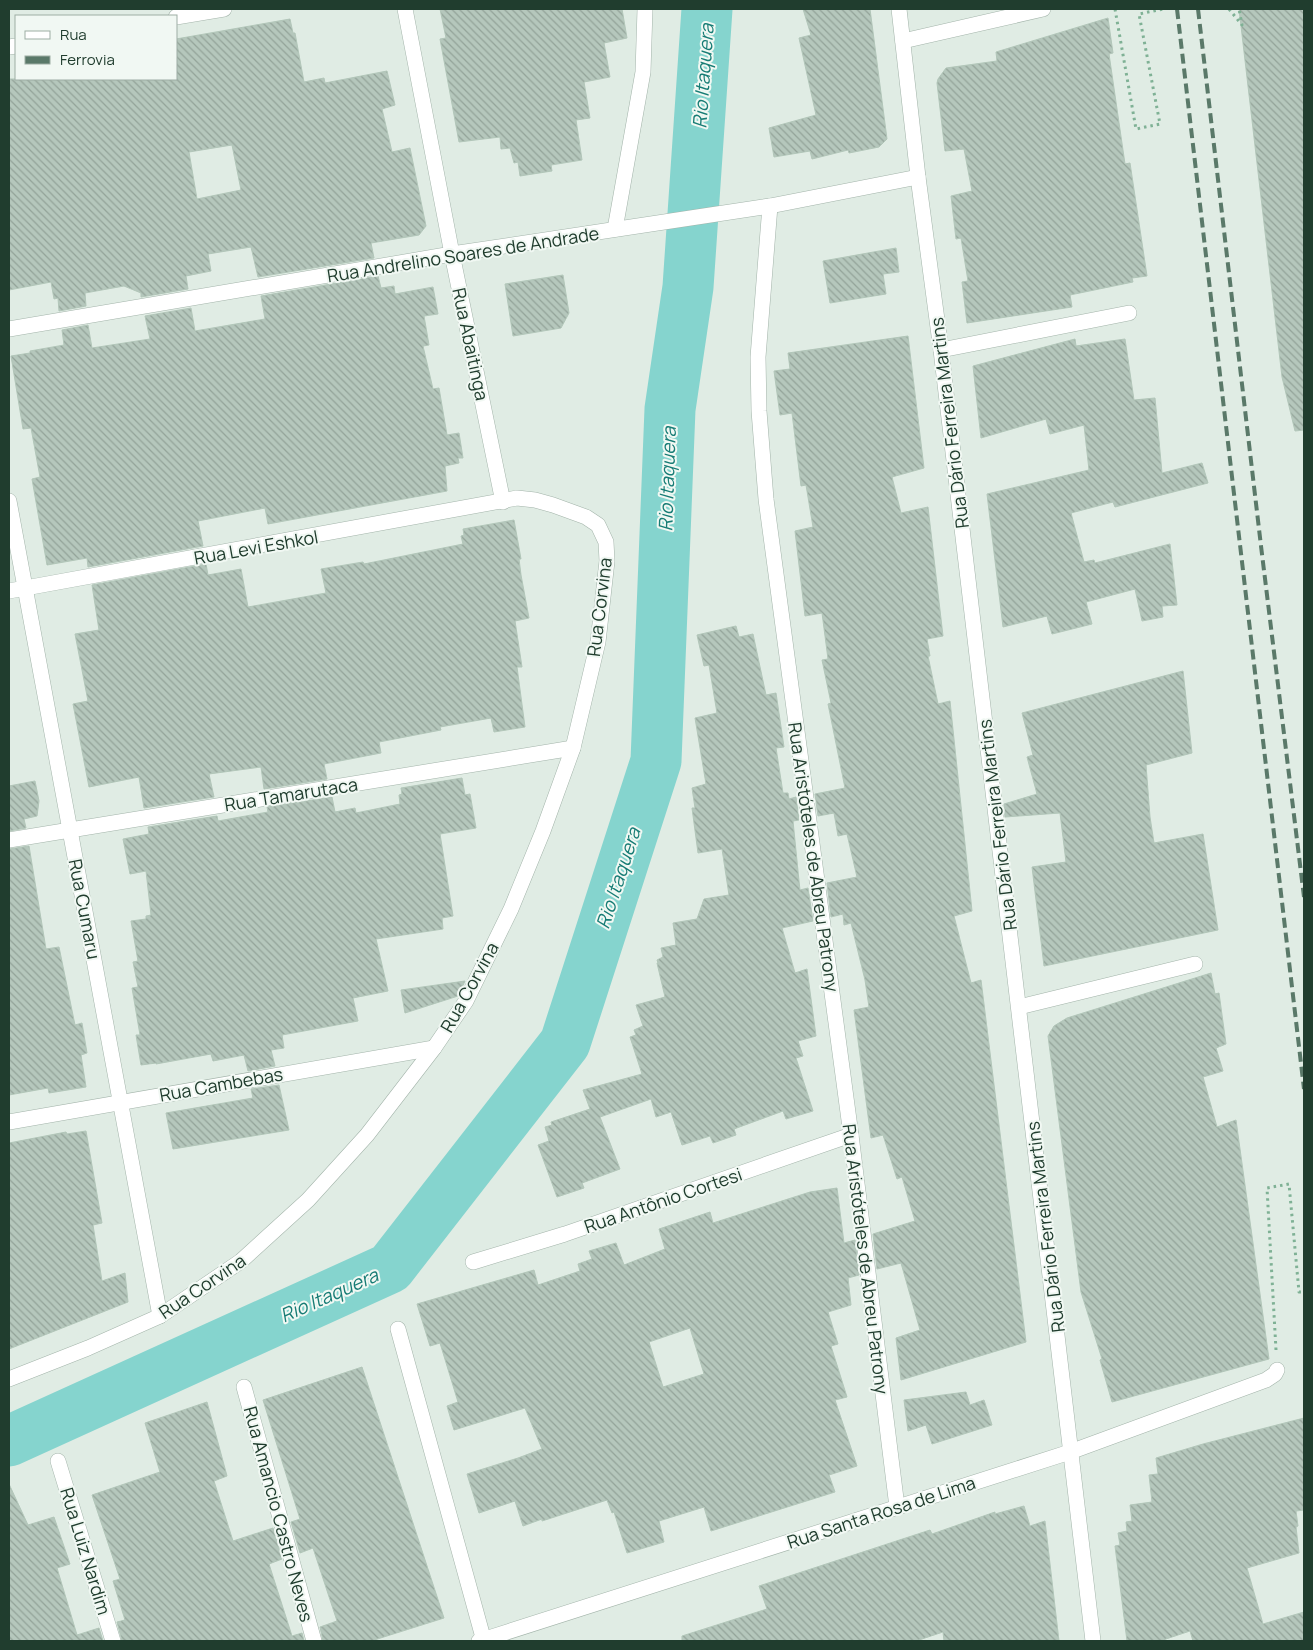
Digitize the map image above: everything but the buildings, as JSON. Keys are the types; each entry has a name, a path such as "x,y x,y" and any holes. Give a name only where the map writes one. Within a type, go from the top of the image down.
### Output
{"street":[{"path":"178,17 224,9"},
{"name":"Rua Abaitinga","path":"405,9 452,254 503,502"},
{"path":"615,229 643,72 645,9"},
{"name":"Rua Dário Ferreira Martins","path":"899,9 1093,1641"},
{"path":"903,41 1043,9"},
{"name":"Rua Andrelino Soares de Andrade","path":"9,329 452,254 770,206 918,177"},
{"name":"Rua Aristóteles de Abreu Patrony","path":"770,206 758,357 759,412 766,499 851,1136 897,1507"},
{"path":"941,350 1129,313"},
{"name":"Rua Corvina","path":"9,1379 88,1348 160,1316 241,1261 308,1200 367,1135 434,1048 466,1000 511,909 573,748 598,642 607,562 606,542 598,525 586,517 535,500 517,498 503,502"},
{"name":"Rua Cumaru","path":"9,501 160,1316"},
{"name":"Rua Levi Eshkol","path":"9,591 503,502"},
{"name":"Rua Tamarutaca","path":"9,840 573,748"},
{"path":"1019,1007 1195,964"},
{"name":"Rua Cambebas","path":"9,1122 434,1048"},
{"name":"Rua Antônio Cortesi","path":"473,1262 565,1234 851,1136"},
{"path":"398,1328 482,1641"},
{"name":"Rua Santa Rosa de Lima","path":"482,1641 1070,1452 1266,1380 1275,1374 1277,1370"},
{"name":"Rua Amancio Castro Neves","path":"244,1386 314,1641"},
{"name":"Rua Luiz Nardim","path":"58,1461 112,1641"}],"path":[{"path":"1115,9 1136,129 1160,124 1139,14 1163,9"},
{"path":"1229,9 1242,25 1239,9"},
{"path":"1277,1370 1267,1188 1289,1184 1298,1292 1304,1292"}],"waterway":[{"name":"Rio Itaquera","path":"9,1441 390,1268 565,1043 656,761 670,409 688,287 707,9"}],"railway":[{"path":"1177,9 1304,1089"},
{"path":"1198,9 1304,897"}]}
